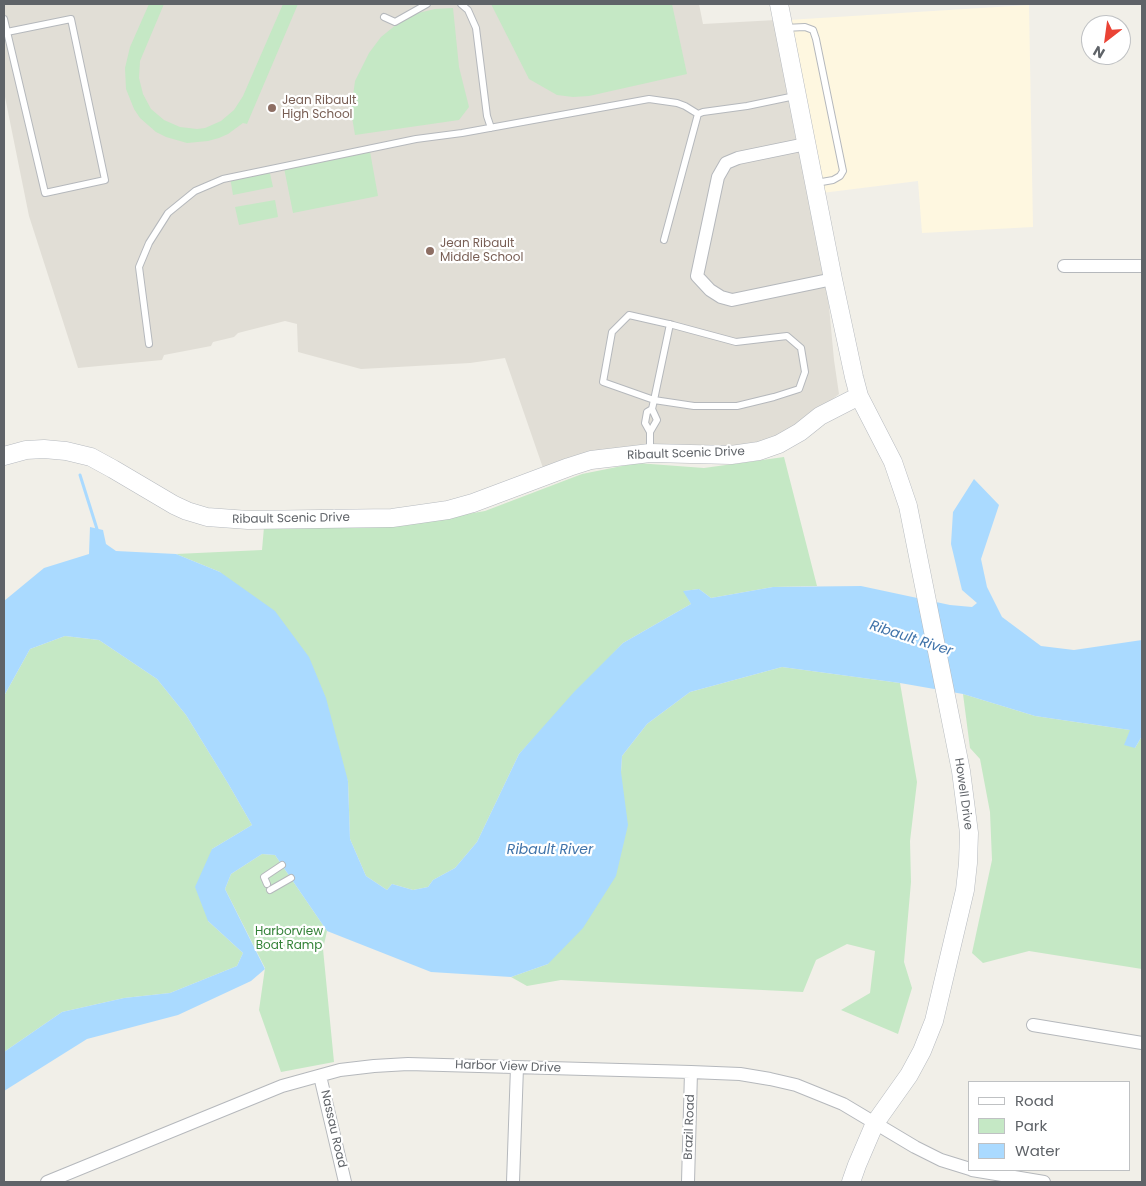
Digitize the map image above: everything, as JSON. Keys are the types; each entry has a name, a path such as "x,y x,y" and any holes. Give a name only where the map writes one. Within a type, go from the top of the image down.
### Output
{"street":[{"path":"779,4 849,359 859,396"},
{"path":"806,144 738,158 726,163 718,178 697,276 710,290 721,297 732,300 833,279"},
{"path":"1064,266 1142,266"},
{"name":"Ribault Scenic Drive","path":"4,456 26,450 44,448 66,451 98,461 187,511 207,517 248,520 392,518 473,503 570,466 591,460 650,454 731,455 759,451 779,444 800,432 820,416 859,396"},
{"name":"Howell Drive","path":"851,1182 856,1165 875,1123 908,1076 928,1036 936,1012 965,890 969,833 961,771 908,506 898,475 859,396"},
{"path":"1033,1025 1142,1043"},
{"name":"Harbor View Drive","path":"46,1182 282,1086 340,1070 408,1064 740,1074 796,1085 843,1104 914,1147 941,1160 968,1169"},
{"path":"513,1182 516,1067"},
{"name":"Brazil Road","path":"688,1182 691,1072"},
{"name":"Nassau Road","path":"320,1076 345,1182"},
{"name":"Harbor View Drive","path":"975,1171 1008,1179 1044,1182"}],"lane":[{"path":"384,16 395,22 427,4"},
{"path":"461,4 468,10 476,28 487,116 491,128"},
{"path":"4,19 7,32 45,193 105,180 72,19 7,32"},
{"path":"784,28 806,27 812,30 816,39 843,171 840,176 833,180 814,184"},
{"path":"698,114 748,106 797,95"},
{"path":"149,344 139,267 149,243 168,213 195,191 223,179 416,139 462,133 649,99 685,106 698,114"},
{"path":"664,240 698,114"},
{"path":"630,315 736,342 787,336 801,348 805,372 798,389 737,406 694,406 654,400 603,382 612,332 630,315"},
{"path":"650,432 657,420 652,409 670,324"},
{"path":"650,454 650,432 645,423 647,412 652,409"},
{"path":"282,865 264,877 269,887 291,878"}],"shaded area":[{"name":"Jean Ribault Middle School","path":"4,4 699,4 703,24 776,20 827,285 839,394 795,429 763,444 543,468 505,358 470,363 361,369 298,352 297,324 285,321 238,333 234,337 213,342 211,346 164,355 162,360 78,368 29,216 4,92"},
{"path":"1029,5 1033,227 922,233 918,181 822,193 788,20"}],"green space":[{"path":"149,4 164,4 140,61 139,78 143,94 151,109 164,120 180,127 197,129 205,128 221,121 234,110 243,96 283,4 298,4 247,124 243,123 219,138 187,143 156,132 140,118 126,89 125,68 130,47"},
{"path":"491,4 672,4 687,74 589,96 557,95 529,79"},
{"path":"453,8 459,67 469,107 459,120 355,135 351,111 355,81 369,53 381,37 397,24 418,13 435,9"},
{"path":"369,146 378,196 293,213 283,163"},
{"path":"269,169 273,187 233,195 230,177"},
{"path":"275,200 278,217 239,225 235,207"},
{"path":"784,457 817,586 773,587 711,598 699,589 684,591 691,604 623,643 519,754 477,842 455,868 433,880 428,887 413,890 392,884 387,890 366,876 350,839 348,781 220,572 176,554 262,550 264,527 397,526 485,511 582,474 637,463 704,468"},
{"path":"65,636 99,640 157,679 186,715 252,825 212,849 208,921 243,953 237,966 170,993 124,998 62,1012 4,1052 4,696 30,649"},
{"path":"782,667 900,683 917,782 910,841 911,882 904,962 912,988 898,1034 841,1010 870,993 875,951 847,944 816,960 803,992 561,980 527,986 511,977 548,964 621,772 622,756 647,724 690,692"},
{"path":"963,694 1035,716 1130,730 1135,748 1142,736 1142,969 1029,951 983,963 972,953 992,860 990,812 980,759 970,748"},
{"name":"Harborview Boat Ramp","path":"262,854 275,855 327,931 323,949 334,1062 281,1072 259,1010 265,968 225,889 231,874"}],"water":[{"name":"Ribault River","path":"974,479 999,505 981,559 987,587 1002,617 1041,646 1074,650 1142,640 1142,736 1135,748 1124,745 1130,730 1035,716 963,694 900,683 782,667 690,692 647,724 622,756 621,772 628,825 616,876 583,928 548,964 511,977 431,972 327,931 275,855 262,854 231,874 225,889 265,969 251,981 178,1015 87,1039 4,1091 4,1052 62,1012 124,998 170,993 237,966 243,953 208,921 195,887 212,849 252,825 186,715 157,679 99,640 65,636 30,649 4,696 4,601 44,568 89,554 90,527 103,530 106,544 116,551 176,554 220,572 275,611 309,657 326,698 348,781 350,839 366,876 387,890 392,884 413,890 428,887 433,880 455,868 477,842 519,754 574,692 623,643 691,604 683,591 699,589 711,598 773,587 861,586 950,605 972,607 977,603 962,590 951,544 953,512"}],"waterway":[{"path":"80,475 97,529"}],"place":[{"name":"Jean Ribault High School","path":"272,108"},
{"name":"Jean Ribault Middle School","path":"430,251"}]}
